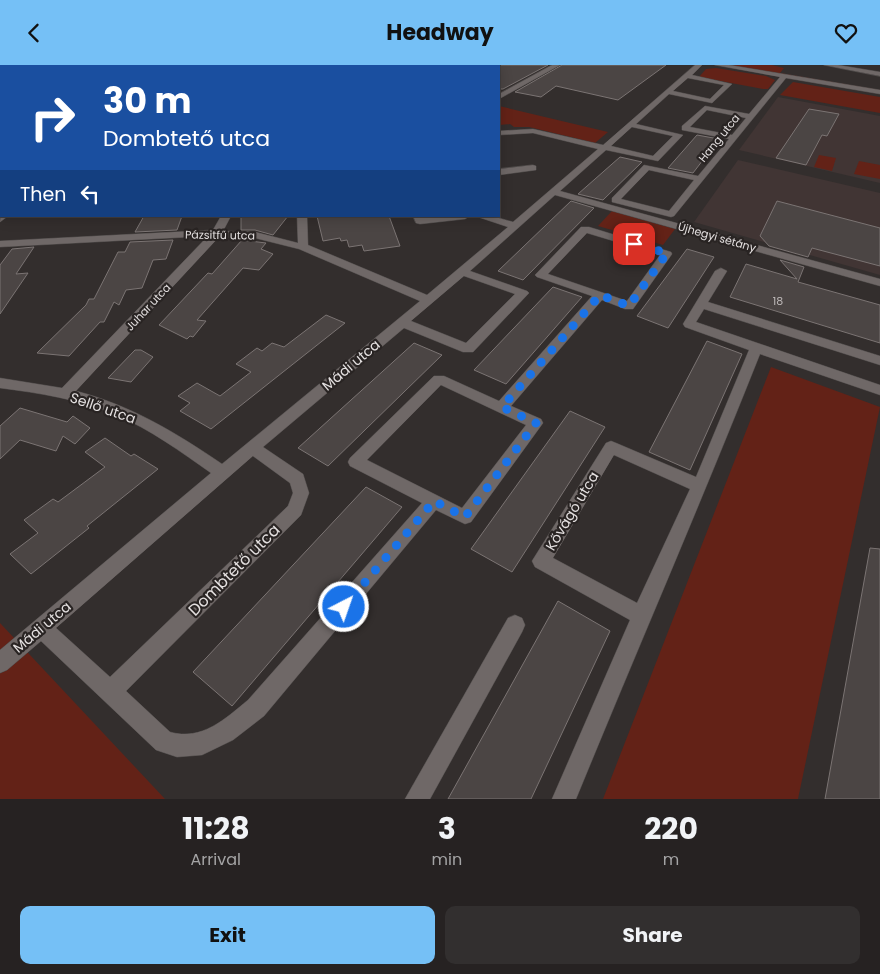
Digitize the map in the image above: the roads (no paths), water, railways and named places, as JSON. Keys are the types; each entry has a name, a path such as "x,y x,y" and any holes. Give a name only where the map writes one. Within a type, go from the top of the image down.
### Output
{"street":[{"path":"500,96 558,65"},
{"name":"Mádi utca","path":"0,663 222,473 462,272 668,92 688,77 699,65"},
{"path":"718,65 880,92"},
{"path":"827,65 880,73"},
{"name":"Hang utca","path":"700,179 647,167 615,200 671,214 734,138 785,76"},
{"path":"668,92 712,101 729,84 688,77"},
{"path":"734,138 685,128 705,108 751,117"},
{"path":"500,133 533,131 655,159 679,135 631,125"},
{"path":"500,172 533,168"},
{"name":"Újhegyi sétány","path":"553,192 880,283"},
{"name":"Juhar utca","path":"65,394 217,233 225,217"},
{"path":"302,217 303,247"},
{"path":"418,217 420,221 456,217"},
{"path":"483,217 514,226"},
{"path":"585,229 667,253 629,306 600,295 542,275 585,229"},
{"name":"Pázsitfű utca","path":"0,244 217,233 255,235 303,247 429,300"},
{"path":"721,271 689,324 880,390"},
{"path":"401,322 468,349 523,293 462,272"},
{"path":"502,407 600,295"},
{"path":"701,304 880,361"},
{"path":"564,799 640,616 700,487 756,348"},
{"path":"439,379 536,423 465,517 434,501 356,462 439,379"},
{"name":"Sellő utca","path":"0,383 65,394 110,407 137,419 186,447 222,473"},
{"name":"Kővágó utca","path":"640,616 541,561 611,447 700,487"},
{"name":"Dombtető utca","path":"111,691 295,510 301,493 297,479 252,448"},
{"path":"42,627 164,742 175,747 190,748 206,743 230,729 256,708 434,501"},
{"path":"417,799 515,625"}]}
